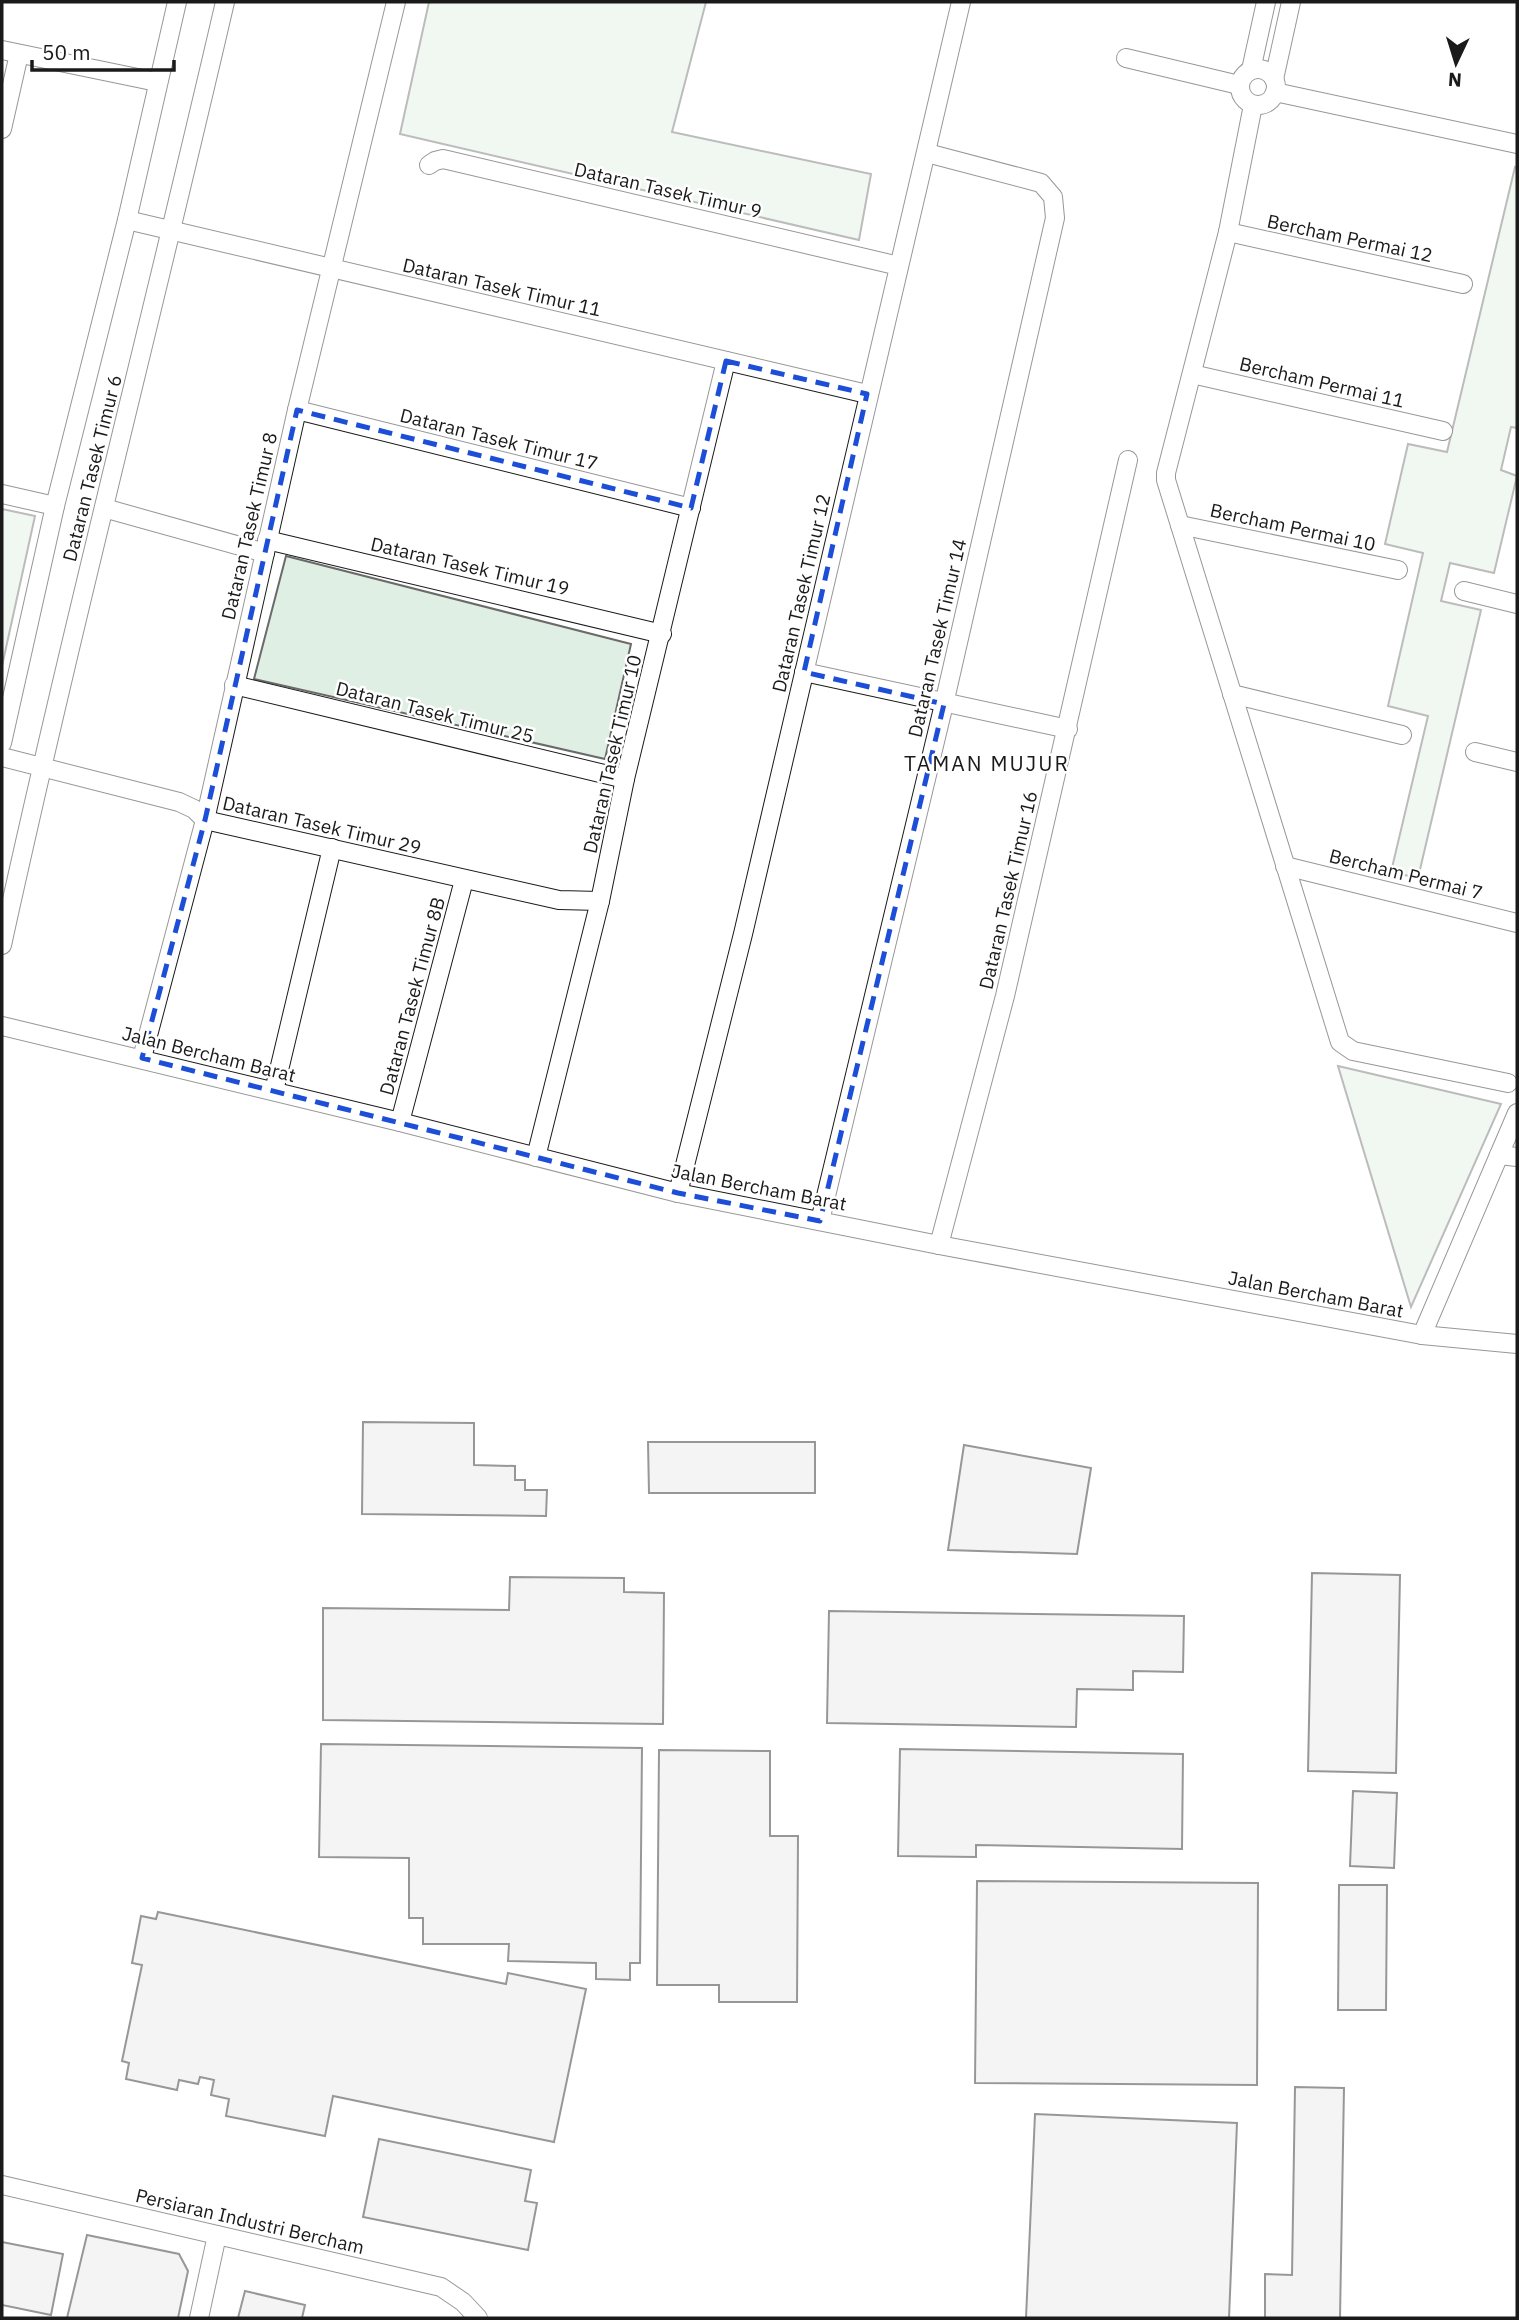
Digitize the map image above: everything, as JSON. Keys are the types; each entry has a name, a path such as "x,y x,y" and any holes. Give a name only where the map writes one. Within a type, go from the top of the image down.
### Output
{"street":[{"name":"Dataran Tasek Timur 6","path":"2,743 55,506 127,220 177,2"},
{"name":"Dataran Tasek Timur 6","path":"2,945 41,767 172,232 225,2"},
{"name":"Dataran Tasek Timur 8","path":"142,1058 205,820 297,410 396,2"},
{"name":"Dataran Tasek Timur 12","path":"678,1193 804,672 961,2"},
{"path":"1266,2 1242,97 1253,105 1264,104 1273,97 1291,2"},
{"path":"2,129 11,52 158,82"},
{"path":"1126,58 1245,77 1264,70 1274,85 1517,144"},
{"path":"1253,105 1228,232 1166,477 1338,1037 1344,1046 1353,1051 1508,1083"},
{"name":"Dataran Tasek Timur 14","path":"820,1221 944,704 1055,218 1053,197 1041,183 927,153"},
{"name":"Dataran Tasek Timur 9","path":"429,165 443,159 899,266"},
{"name":"Dataran Tasek Timur 11","path":"127,220 867,394"},
{"name":"Bercham Permai 12","path":"1228,232 1464,284"},
{"name":"Dataran Tasek Timur 10","path":"536,1157 600,901 625,779 726,361"},
{"name":"Bercham Permai 11","path":"1192,374 1443,430"},
{"name":"Dataran Tasek Timur 17","path":"297,410 691,508"},
{"name":"Dataran Tasek Timur 16","path":"939,1245 1005,996 1128,460"},
{"path":"2,494 55,506"},
{"name":"Dataran Tasek Timur 19","path":"104,509 662,634"},
{"name":"Bercham Permai 10","path":"1180,525 1398,570"},
{"path":"1464,591 1517,604"},
{"path":"804,672 1068,729"},
{"name":"Dataran Tasek Timur 25","path":"234,685 625,779"},
{"path":"1232,694 1402,735"},
{"path":"1475,752 1517,762"},
{"name":"Dataran Tasek Timur 29","path":"2,757 179,802 194,809 205,820 559,900 600,901"},
{"path":"274,1091 332,848"},
{"name":"Bercham Permai 7","path":"1285,866 1517,923"},
{"name":"Dataran Tasek Timur 8B","path":"400,1122 464,880"},
{"name":"Jalan Bercham Barat","path":"2,1026 142,1058 678,1193 939,1245 1422,1335 1517,1345"},
{"path":"1422,1335 1517,1113"},
{"path":"1499,1155 1517,1157"},
{"name":"Persiaran Industri Bercham","path":"2,2185 442,2287 463,2302 478,2318"},
{"path":"199,2318 218,2235"}],"highlighted area":[{"path":"726,361 867,394 804,672 944,704 820,1221 678,1193 142,1058 205,820 297,410 691,508"}],"green space":[{"path":"429,2 706,2 672,132 871,174 859,240 400,134"},
{"path":"1515,167 1517,428 1511,427 1501,470 1517,476 1494,573 1450,563 1441,601 1481,610 1418,878 1391,872 1428,716 1388,706 1423,553 1385,544 1408,444 1447,452"},
{"path":"2,509 35,516 2,666"},
{"path":"286,556 631,644 605,759 254,679"},
{"path":"1338,1066 1501,1104 1411,1307"}],"building":[{"path":"363,1422 474,1423 474,1465 515,1466 515,1480 525,1480 525,1490 547,1490 546,1516 362,1514"},
{"path":"648,1442 815,1442 815,1493 649,1493"},
{"path":"964,1445 1091,1468 1077,1554 948,1550"},
{"path":"1312,1573 1400,1575 1396,1773 1308,1771"},
{"path":"510,1577 624,1578 624,1592 664,1593 663,1724 323,1720 323,1608 509,1610"},
{"path":"829,1611 1184,1616 1183,1672 1133,1671 1133,1690 1077,1689 1076,1727 827,1723"},
{"path":"321,1744 642,1748 640,1963 630,1963 630,1980 596,1979 596,1963 508,1961 509,1944 423,1944 423,1918 409,1918 409,1858 319,1857"},
{"path":"900,1749 1183,1754 1182,1849 976,1845 976,1857 898,1856"},
{"path":"659,1750 770,1751 770,1836 798,1836 797,2002 719,2002 719,1985 657,1985"},
{"path":"1353,1791 1397,1793 1394,1868 1350,1866"},
{"path":"977,1881 1258,1883 1257,2085 975,2083"},
{"path":"1339,1885 1387,1885 1386,2010 1338,2010"},
{"path":"158,1912 506,1984 508,1973 586,1989 554,2142 333,2096 325,2136 226,2116 229,2099 211,2095 214,2080 200,2077 198,2084 179,2080 177,2090 126,2079 129,2063 122,2061 142,1965 132,1963 141,1916 156,1919"},
{"path":"1295,2087 1344,2088 1340,2318 1265,2318 1265,2274 1292,2275"},
{"path":"1035,2114 1237,2123 1229,2318 1026,2318"},
{"path":"379,2139 531,2170 525,2201 537,2203 528,2250 363,2217"},
{"path":"87,2235 179,2254 188,2271 178,2318 67,2318"},
{"path":"2,2242 63,2254 51,2315 2,2305"},
{"path":"245,2291 305,2305 302,2318 238,2318"}],"district":[{"name":"TAMAN MUJUR","path":"987,764"}]}
